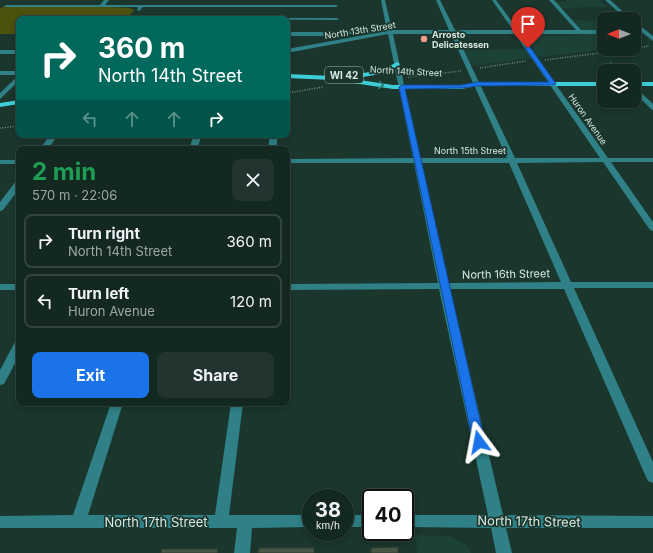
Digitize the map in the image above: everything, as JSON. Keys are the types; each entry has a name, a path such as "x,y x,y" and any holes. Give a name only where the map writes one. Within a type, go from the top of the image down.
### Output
{"main road":[{"path":"357,76 382,73 397,64"},
{"name":"North 14th Street","path":"290,72 357,76 400,82"},
{"name":"North 14th Street","path":"290,76 462,87 477,84 597,84"},
{"path":"641,84 653,84"},
{"path":"0,105 16,102"}],"street":[{"path":"101,6 107,0"},
{"path":"382,0 418,160 444,287 504,553"},
{"path":"438,0 512,160 566,285 653,477"},
{"name":"Huron Avenue","path":"494,0 653,228"},
{"path":"550,0 580,32"},
{"path":"607,0 621,12"},
{"path":"6,6 336,3 339,42"},
{"path":"134,16 141,8 138,6"},
{"path":"290,19 337,19"},
{"path":"641,29 653,40"},
{"path":"290,34 390,32"},
{"name":"North 13th Street","path":"290,50 390,32 597,32"},
{"path":"644,32 653,32"},
{"path":"0,52 16,52"},
{"path":"1,73 16,72"},
{"path":"0,97 16,80"},
{"path":"641,95 653,108"},
{"name":"North 15th Street","path":"290,161 653,160"},
{"path":"0,162 16,162"},
{"path":"0,208 16,187"},
{"name":"North 16th Street","path":"290,287 653,285"},
{"path":"0,287 16,287"},
{"path":"0,381 16,351"},
{"path":"78,522 115,406"},
{"path":"221,521 238,406"},
{"name":"North 17th Street","path":"414,521 496,520 653,522"},
{"path":"242,553 246,521"},
{"name":"North 17th Street","path":"0,522 302,521"}],"path":[{"path":"641,48 653,46"},
{"path":"400,82 536,60 597,53"},
{"path":"290,93 324,87"},
{"path":"0,128 16,126"}],"shaded area":[{"path":"565,0 599,0 607,7 559,8 554,2 567,2"},
{"path":"572,20 597,21 597,50 470,66 462,50 534,49 526,36 585,35"},
{"path":"415,535 449,536 468,546 471,553 417,553"}],"green space":[{"path":"4,6 92,6 130,8 134,10 129,16 16,16 16,34 0,34 0,9"}],"building":[{"path":"398,547 398,553 371,553 371,548"},
{"path":"259,548 314,548 314,553 258,553"},
{"path":"162,549 218,549 217,553 161,553"}],"place":[{"name":"Arrosto Delicatessen","path":"424,39"}],"route":[{"path":"479,442 444,287 402,87 462,87 477,84 553,84 528,48"}]}
